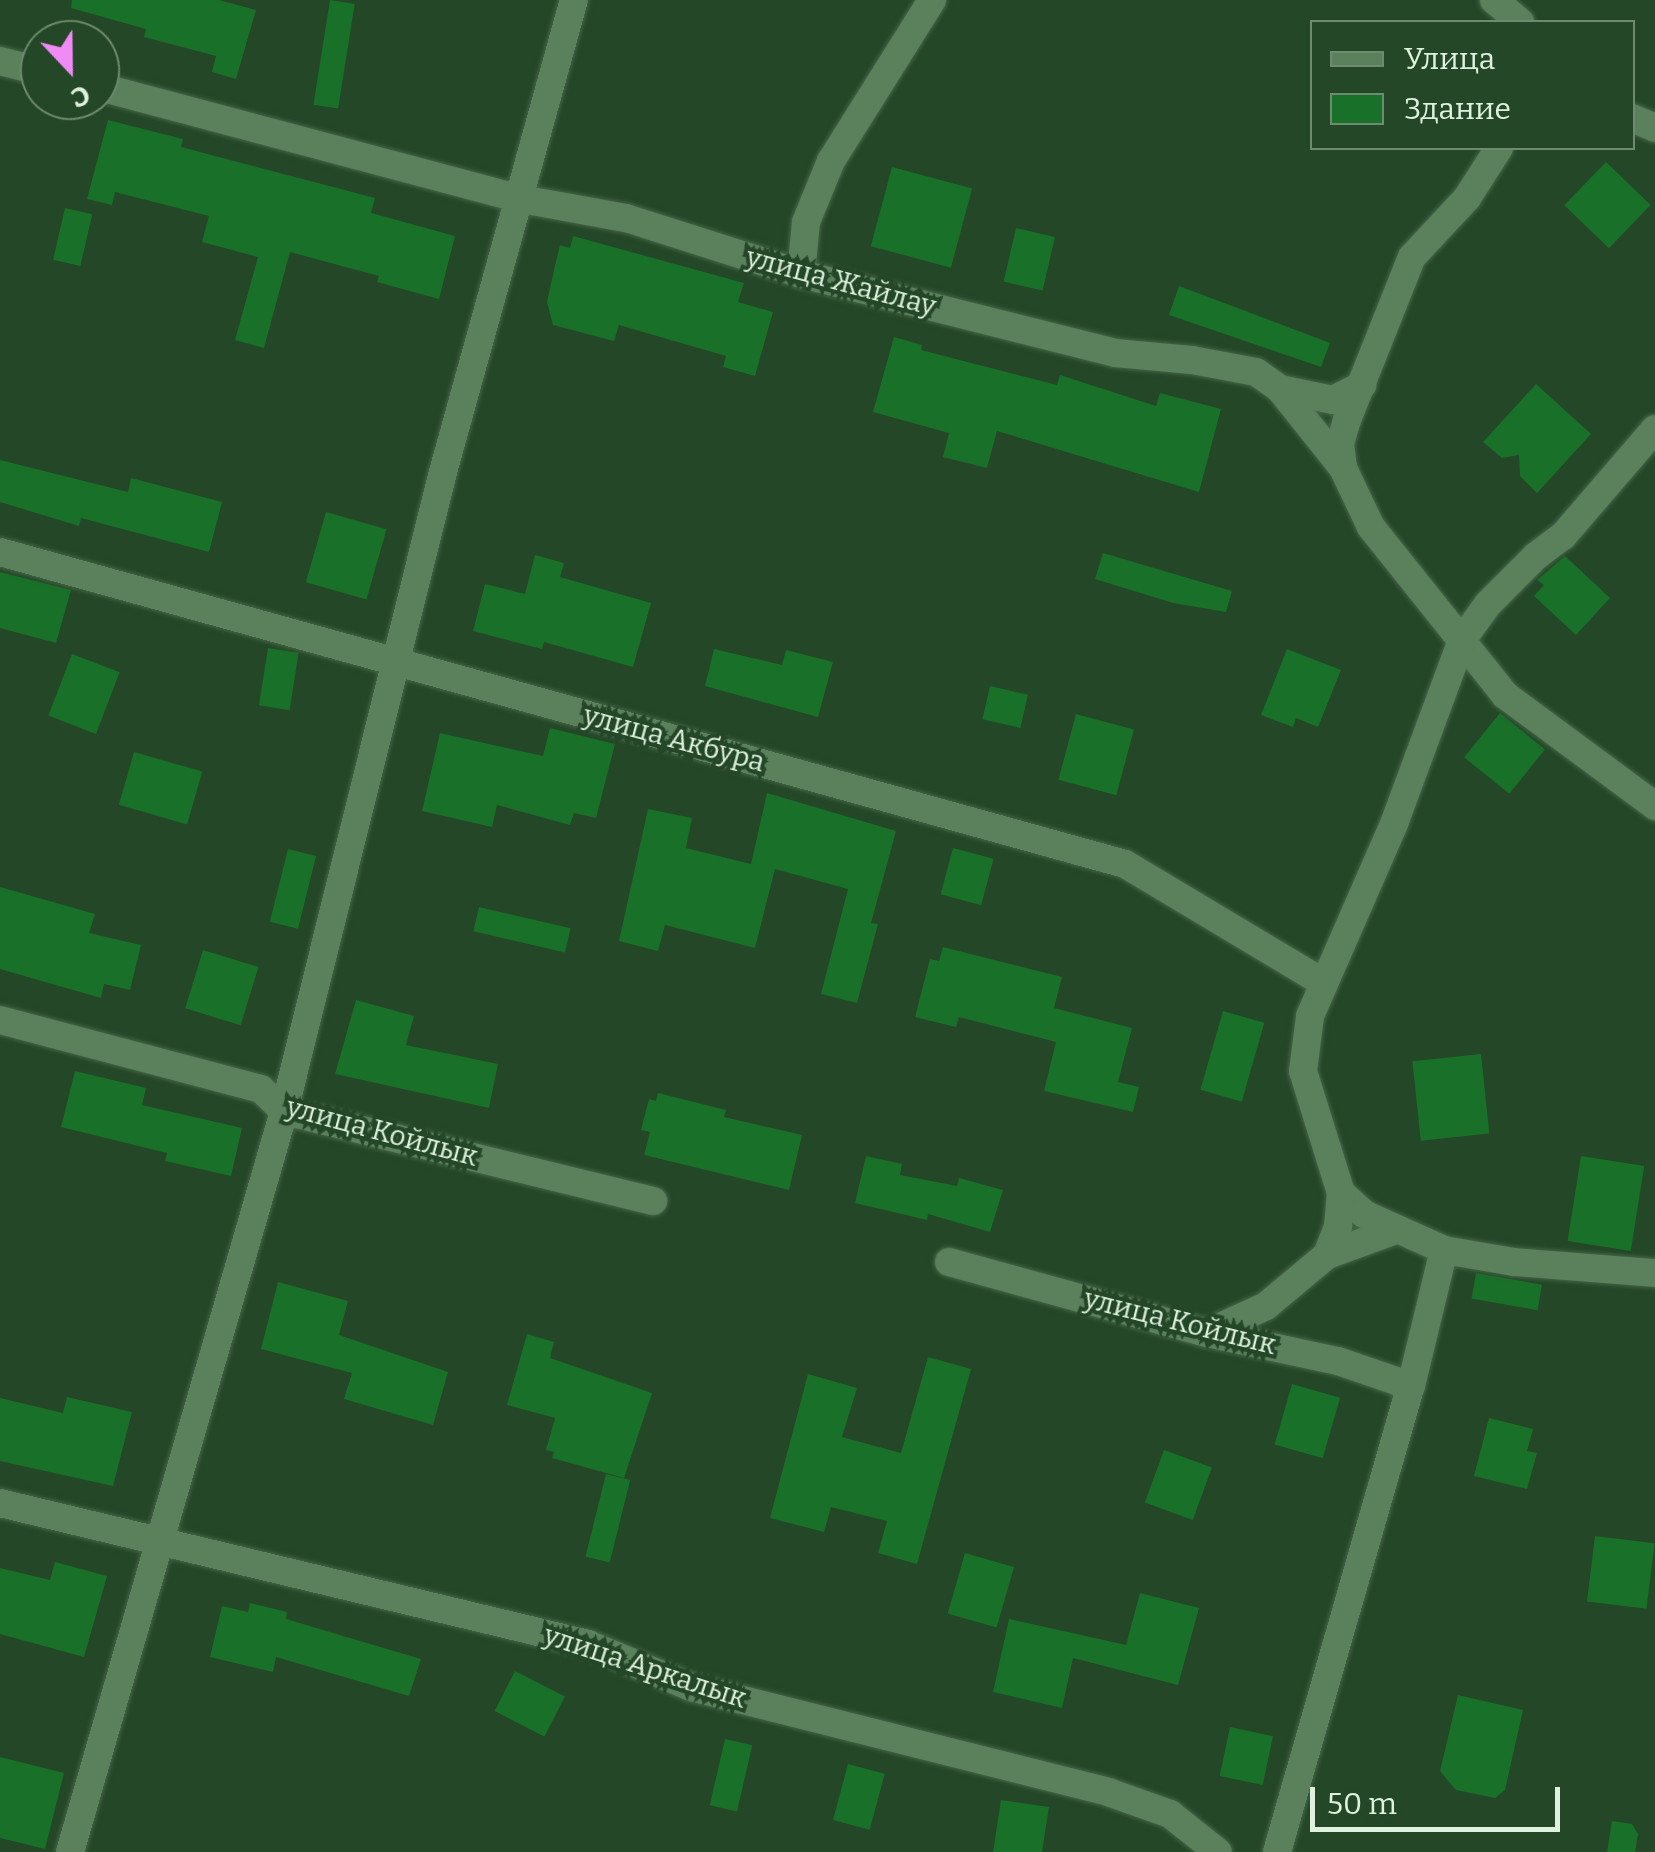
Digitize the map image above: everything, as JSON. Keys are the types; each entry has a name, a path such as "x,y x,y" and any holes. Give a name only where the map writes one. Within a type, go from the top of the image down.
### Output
{"street":[{"path":"70,1852 284,1111 394,661 574,0"},
{"path":"801,274 806,222 830,162 932,0"},
{"name":"улица Жайлау","path":"120,92 521,199 626,218 801,274 1116,353 1192,360 1256,372 1280,389 1344,468 1371,527 1504,696 1655,806"},
{"path":"1344,468 1340,444 1412,257 1466,198 1499,150"},
{"path":"1280,389 1333,400 1362,386"},
{"path":"1327,1255 1338,1226 1341,1193 1303,1071 1304,1040 1324,984 1395,822 1462,640 1488,604 1536,556 1563,536 1655,429"},
{"name":"улица Акбура","path":"0,552 1126,864 1324,984"},
{"name":"улица Койлык","path":"0,1020 261,1090 284,1111 653,1201"},
{"path":"1341,1193 1364,1214 1444,1250 1514,1262 1655,1273"},
{"path":"1208,1333 1266,1306 1327,1255 1396,1230"},
{"path":"1276,1852 1410,1386 1444,1250"},
{"name":"улица Койлык","path":"949,1262 1208,1333 1338,1361 1410,1386"},
{"name":"улица Аркалык","path":"0,1503 588,1644 692,1686 1108,1792 1170,1814 1218,1852"}],"building":[{"path":"72,0 219,0 256,10 236,79 212,72 216,56 144,37 146,29 71,8"},
{"path":"330,0 355,4 338,109 313,105"},
{"path":"108,120 183,139 181,147 375,198 371,213 455,236 439,299 377,282 379,276 290,252 264,348 235,340 258,257 202,242 209,216 115,192 112,205 87,199"},
{"path":"1606,162 1651,205 1609,248 1564,205"},
{"path":"892,167 972,188 951,268 871,246"},
{"path":"65,208 92,214 80,266 53,260"},
{"path":"1016,228 1055,237 1043,291 1004,282"},
{"path":"573,236 744,283 738,302 773,312 755,376 723,367 726,356 619,325 614,341 553,325 547,302 554,270 560,245 570,248"},
{"path":"1179,286 1330,343 1321,367 1169,315"},
{"path":"894,337 922,345 921,350 1057,385 1060,375 1156,406 1160,393 1221,409 1199,492 997,431 987,468 943,457 949,433 873,412"},
{"path":"1536,384 1591,434 1537,493 1520,476 1519,455 1502,458 1483,442"},
{"path":"0,460 128,492 131,478 222,502 209,552 81,518 79,526 0,502"},
{"path":"326,512 387,529 366,600 306,582"},
{"path":"1103,553 1232,591 1226,612 1173,603 1095,579"},
{"path":"535,555 564,563 560,577 651,603 633,667 544,642 542,649 473,631 485,584 525,594"},
{"path":"1565,556 1610,598 1576,635 1534,596 1544,585 1537,580"},
{"path":"0,572 71,590 56,643 0,628"},
{"path":"268,648 299,653 290,710 259,705"},
{"path":"714,649 782,665 786,650 833,662 818,717 705,686"},
{"path":"1287,649 1341,670 1318,727 1296,718 1293,727 1261,715"},
{"path":"72,654 120,672 96,734 48,716"},
{"path":"990,686 1028,695 1020,728 982,719"},
{"path":"1500,713 1545,750 1509,794 1464,757"},
{"path":"1076,714 1134,730 1116,795 1058,780"},
{"path":"550,728 615,744 596,818 574,813 570,825 497,805 492,827 422,811 440,733 543,756"},
{"path":"134,752 202,772 187,824 119,805"},
{"path":"767,793 896,831 871,923 878,924 857,1003 821,994 848,889 775,869 755,948 665,925 658,951 619,941 648,809 692,818 686,848 751,864"},
{"path":"953,848 994,859 981,905 941,894"},
{"path":"288,849 316,856 298,929 270,922"},
{"path":"0,887 95,914 89,933 141,945 130,990 104,984 101,998 0,969"},
{"path":"479,907 571,928 565,953 473,931"},
{"path":"943,947 1062,977 1054,1008 1132,1028 1118,1082 1139,1087 1133,1112 1044,1091 1056,1042 959,1017 956,1027 915,1017 930,959 939,961"},
{"path":"203,950 258,967 241,1025 185,1008"},
{"path":"356,1000 414,1016 406,1045 498,1064 489,1108 335,1074"},
{"path":"1223,1011 1264,1023 1242,1102 1200,1090"},
{"path":"1481,1054 1489,1134 1421,1141 1412,1061"},
{"path":"75,1071 146,1088 142,1105 242,1128 231,1176 165,1161 167,1153 61,1127"},
{"path":"658,1093 726,1110 724,1117 802,1135 789,1190 644,1155 650,1132 641,1130 649,1099 656,1101"},
{"path":"866,1156 902,1164 900,1175 957,1186 959,1178 1003,1190 990,1232 928,1214 927,1220 855,1203"},
{"path":"1581,1156 1644,1166 1631,1251 1568,1241"},
{"path":"1476,1273 1542,1285 1537,1310 1471,1299"},
{"path":"278,1282 348,1301 339,1335 448,1372 433,1425 344,1399 352,1373 261,1349"},
{"path":"527,1334 554,1342 550,1358 652,1393 624,1478 552,1458 554,1452 546,1450 555,1418 507,1405"},
{"path":"928,1357 971,1369 917,1564 878,1553 887,1521 831,1507 824,1532 770,1518 808,1374 857,1388 842,1437 901,1453"},
{"path":"1292,1384 1340,1398 1323,1458 1275,1445"},
{"path":"67,1397 132,1412 113,1486 0,1461 0,1398 63,1413"},
{"path":"1489,1418 1533,1429 1527,1451 1537,1453 1527,1489 1474,1476"},
{"path":"1164,1450 1212,1467 1193,1520 1145,1503"},
{"path":"606,1474 630,1480 610,1563 585,1556"},
{"path":"1595,1536 1655,1543 1647,1609 1587,1602"},
{"path":"965,1553 1014,1567 997,1628 948,1614"},
{"path":"55,1562 107,1576 84,1657 0,1634 0,1568 50,1580"},
{"path":"1140,1593 1199,1608 1178,1685 1073,1658 1062,1708 993,1692 1009,1619 1126,1645"},
{"path":"250,1603 287,1612 286,1619 421,1659 409,1696 276,1657 273,1672 210,1657 222,1606 248,1612"},
{"path":"515,1671 565,1696 544,1737 495,1711"},
{"path":"1458,1695 1523,1710 1505,1790 1495,1798 1456,1790 1440,1771"},
{"path":"1230,1727 1273,1736 1263,1785 1220,1776"},
{"path":"725,1739 752,1745 737,1812 710,1805"},
{"path":"0,1757 64,1773 45,1849 0,1838"},
{"path":"848,1764 885,1774 870,1830 833,1820"},
{"path":"1001,1800 1049,1807 1042,1852 993,1852"},
{"path":"1612,1821 1632,1824 1638,1834 1635,1852 1607,1852"}]}
